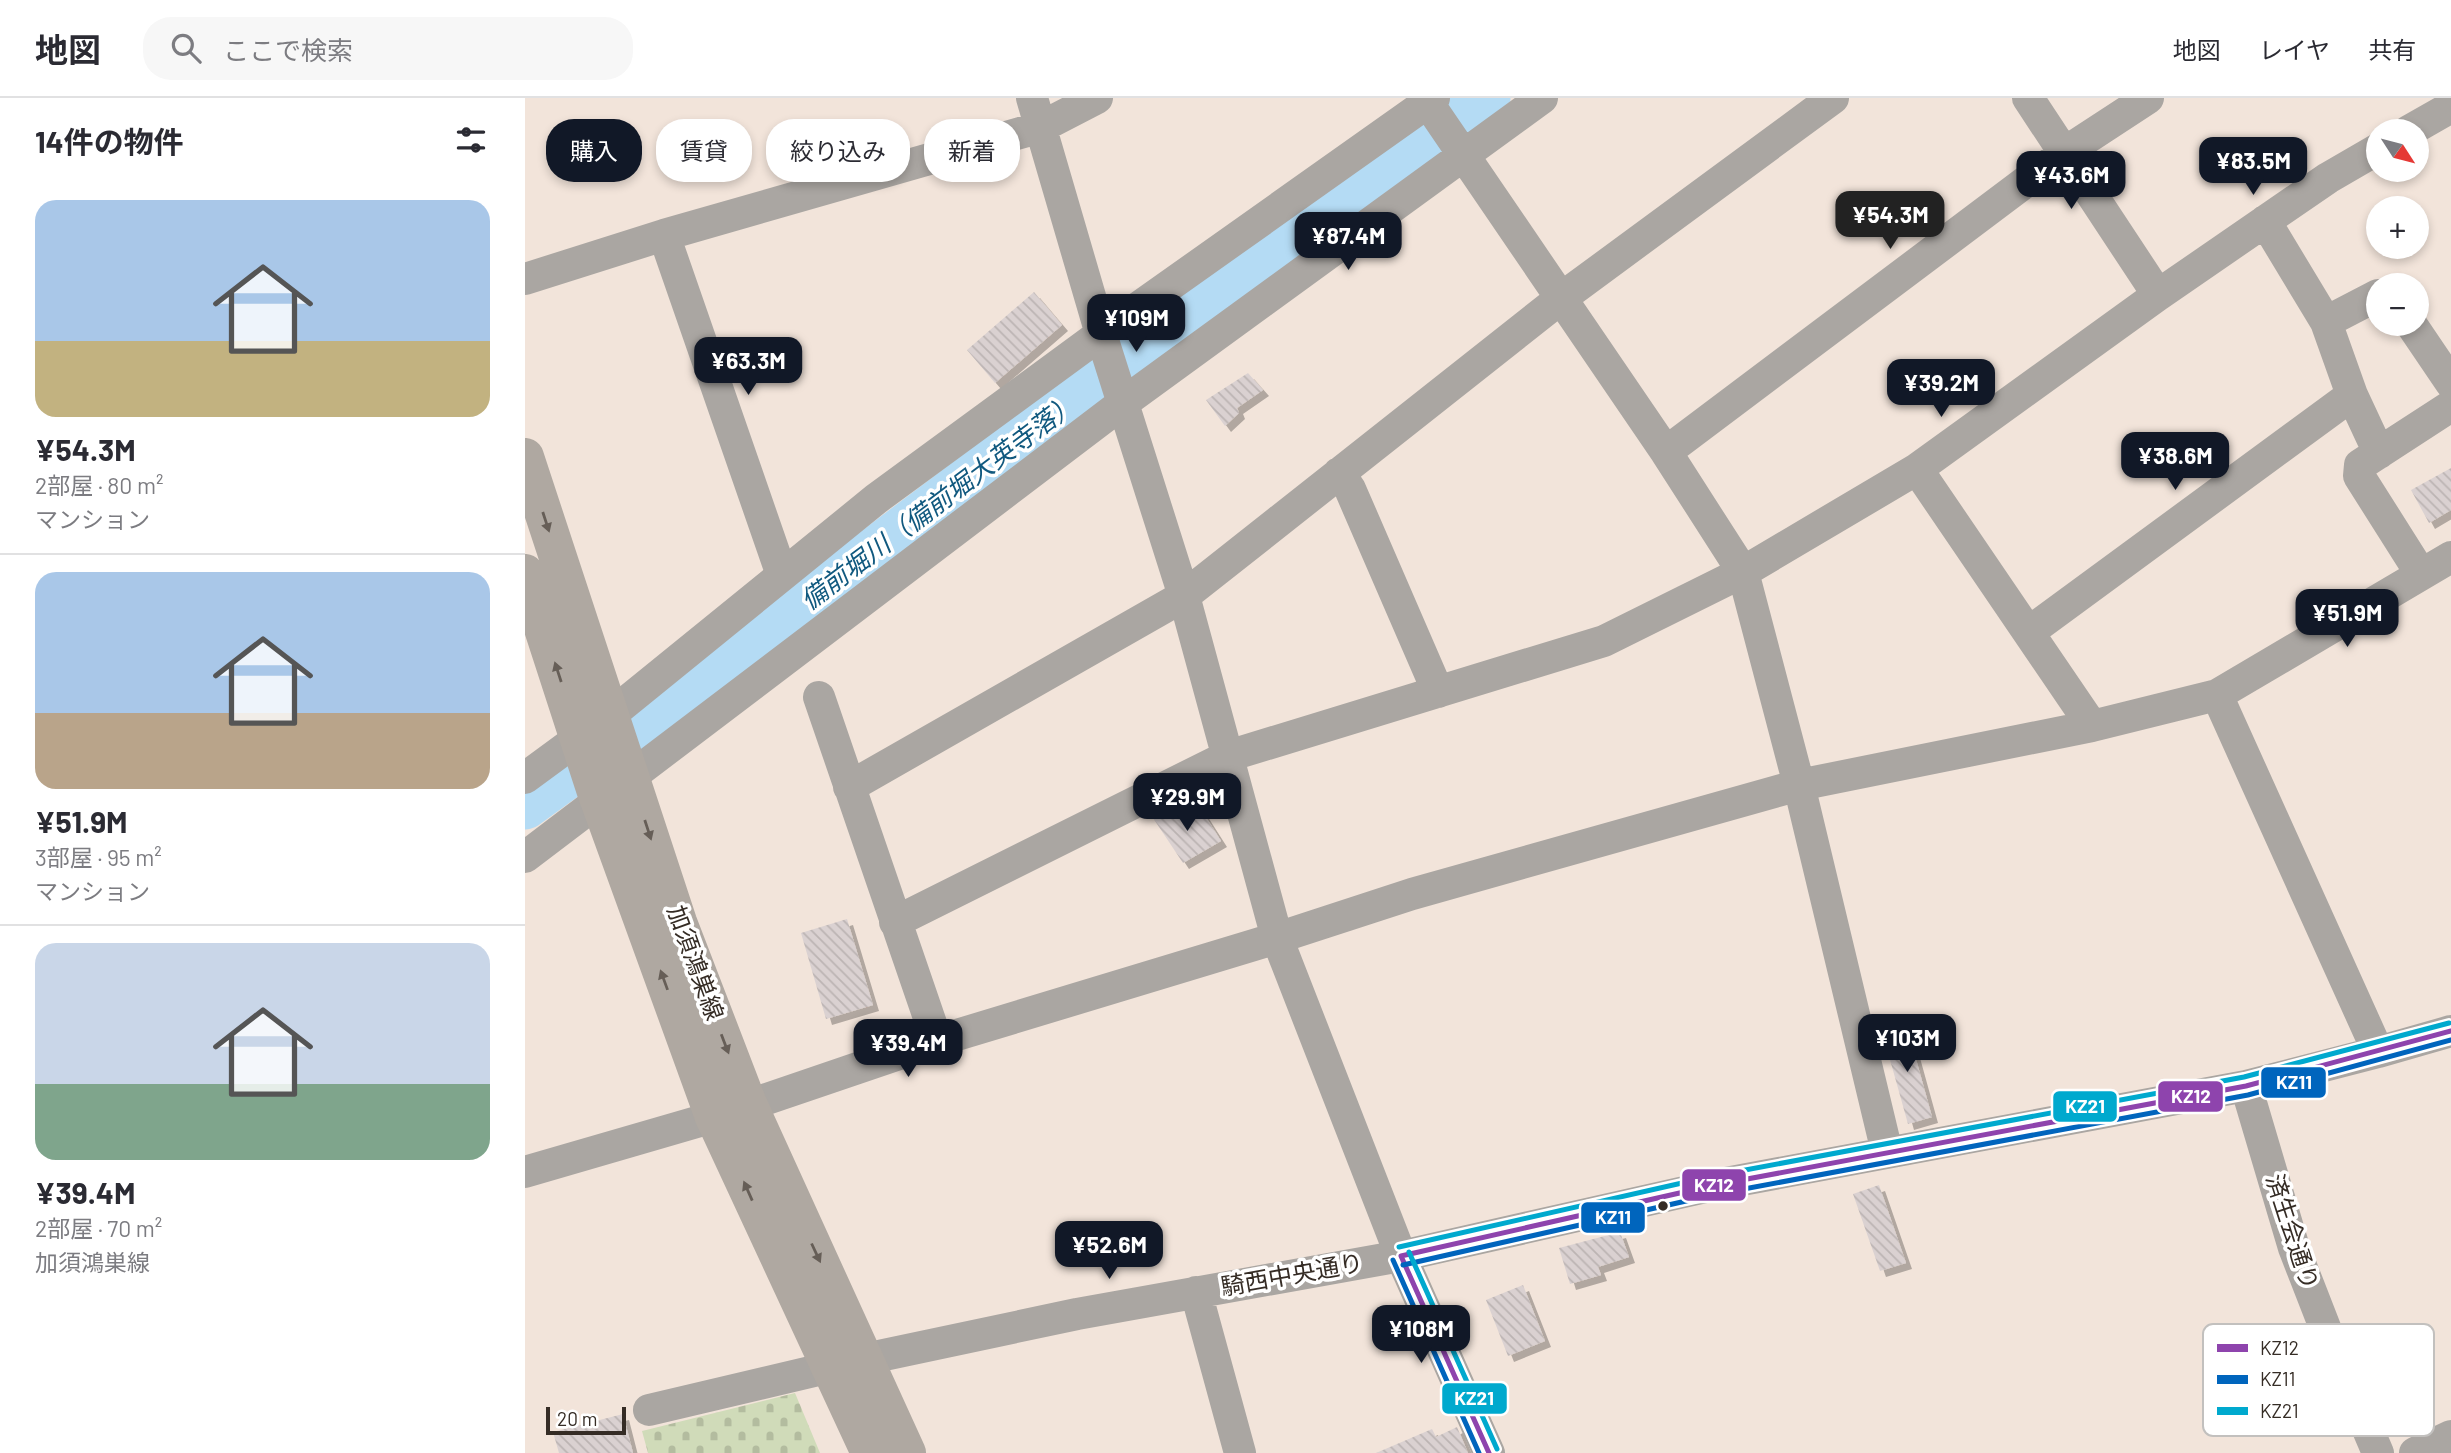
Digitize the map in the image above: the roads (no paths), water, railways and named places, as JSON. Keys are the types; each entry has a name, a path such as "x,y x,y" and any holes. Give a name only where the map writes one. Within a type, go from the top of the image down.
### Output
{"main road":[{"name":"加須鴻巣線","path":"525,457 594,726 731,1111 847,1363 907,1453"},
{"name":"加須鴻巣線","path":"525,573 594,726"},
{"name":"加須鴻巣線","path":"847,1363 870,1453"}],"street":[{"path":"525,279 1036,113 1097,98"},
{"path":"525,857 613,784 1122,397 1461,150 1542,98"},
{"path":"849,787 1184,596 1560,299 1833,98"},
{"path":"2028,98 2158,295"},
{"path":"1666,452 2064,153 2148,98"},
{"path":"525,778 594,726 876,499 1101,334 1431,104 1560,299 1666,452 1743,572 1799,785 1887,1152"},
{"path":"2429,120 2451,107"},
{"path":"1036,113 1101,334 1184,596 1277,938 1401,1256 1489,1453"},
{"path":"895,922 1228,756 1604,641 1743,572 1917,469 2158,295 2327,178 2366,156"},
{"path":"2265,221 2326,322 2352,395 2379,453"},
{"path":"664,235 782,575"},
{"path":"2326,322 2366,301"},
{"path":"2419,336 2451,383"},
{"path":"2029,632 2352,395"},
{"path":"2421,574 2359,476 2360,465 2451,406"},
{"path":"1917,469 2092,726"},
{"path":"1339,473 1350,489 1438,692"},
{"path":"525,1172 731,1111 937,1041 1277,938 1412,894 1799,785 2092,726 2217,695 2451,557"},
{"path":"2217,695 2378,1052"},
{"path":"820,697 937,1041"},
{"name":"騎西中央通り","path":"649,1410 847,1363 1196,1292 1401,1256 1715,1185 2246,1086 2451,1031"},
{"name":"済生会通り","path":"2246,1086 2294,1248 2324,1324"},
{"path":"1196,1292 1240,1453"},
{"name":"済生会通り","path":"2371,1436 2378,1453"},
{"path":"2415,1453 2451,1436"}],"waterway":[{"name":"備前堀川（備前堀大英寺落）","path":"525,806 821,591 1250,267 1487,98"}]}
